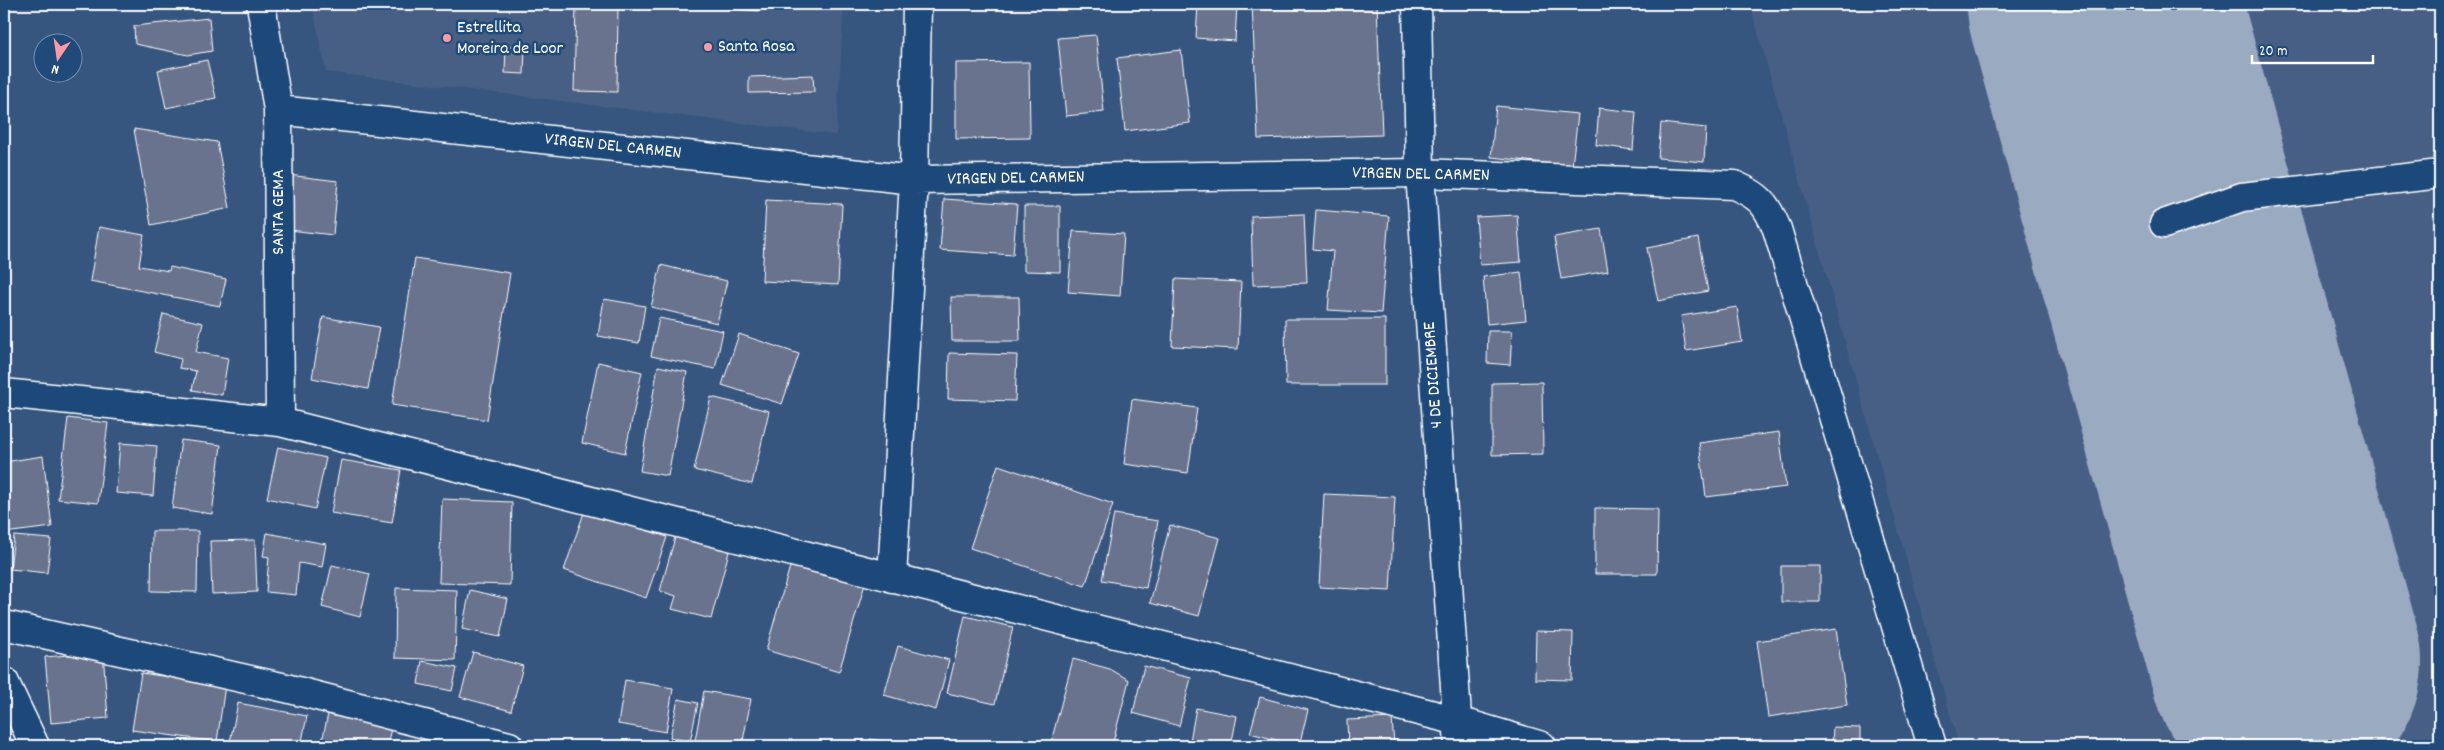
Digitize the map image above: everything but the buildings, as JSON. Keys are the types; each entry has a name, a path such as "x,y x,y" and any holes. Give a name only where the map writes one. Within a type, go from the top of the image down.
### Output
{"street":[{"name":"SANTA GEMA","path":"261,4 278,110 280,422"},
{"path":"892,578 914,180 917,4"},
{"name":"4 DE DICIEMBRE","path":"1417,4 1420,173 1458,734"},
{"name":"VIRGEN DEL CARMEN","path":"278,110 914,180 1420,173 1734,186 1756,195 1769,209 1777,229 1932,746"},
{"path":"2164,224 2242,197 2440,174"},
{"path":"4,393 280,422 892,578 1458,734 1542,746"},
{"path":"4,625 286,688 509,746"},
{"path":"4,681 35,746"}],"shaded area":[{"path":"312,4 844,4 836,135 326,72"},
{"path":"1750,4 2440,4 2440,746 1959,746"}],"runway":[{"path":"2103,4 2286,662"}],"place":[{"name":"Estrellita Moreira de Loor","path":"447,38"},
{"name":"Santa Rosa","path":"708,47"}]}
